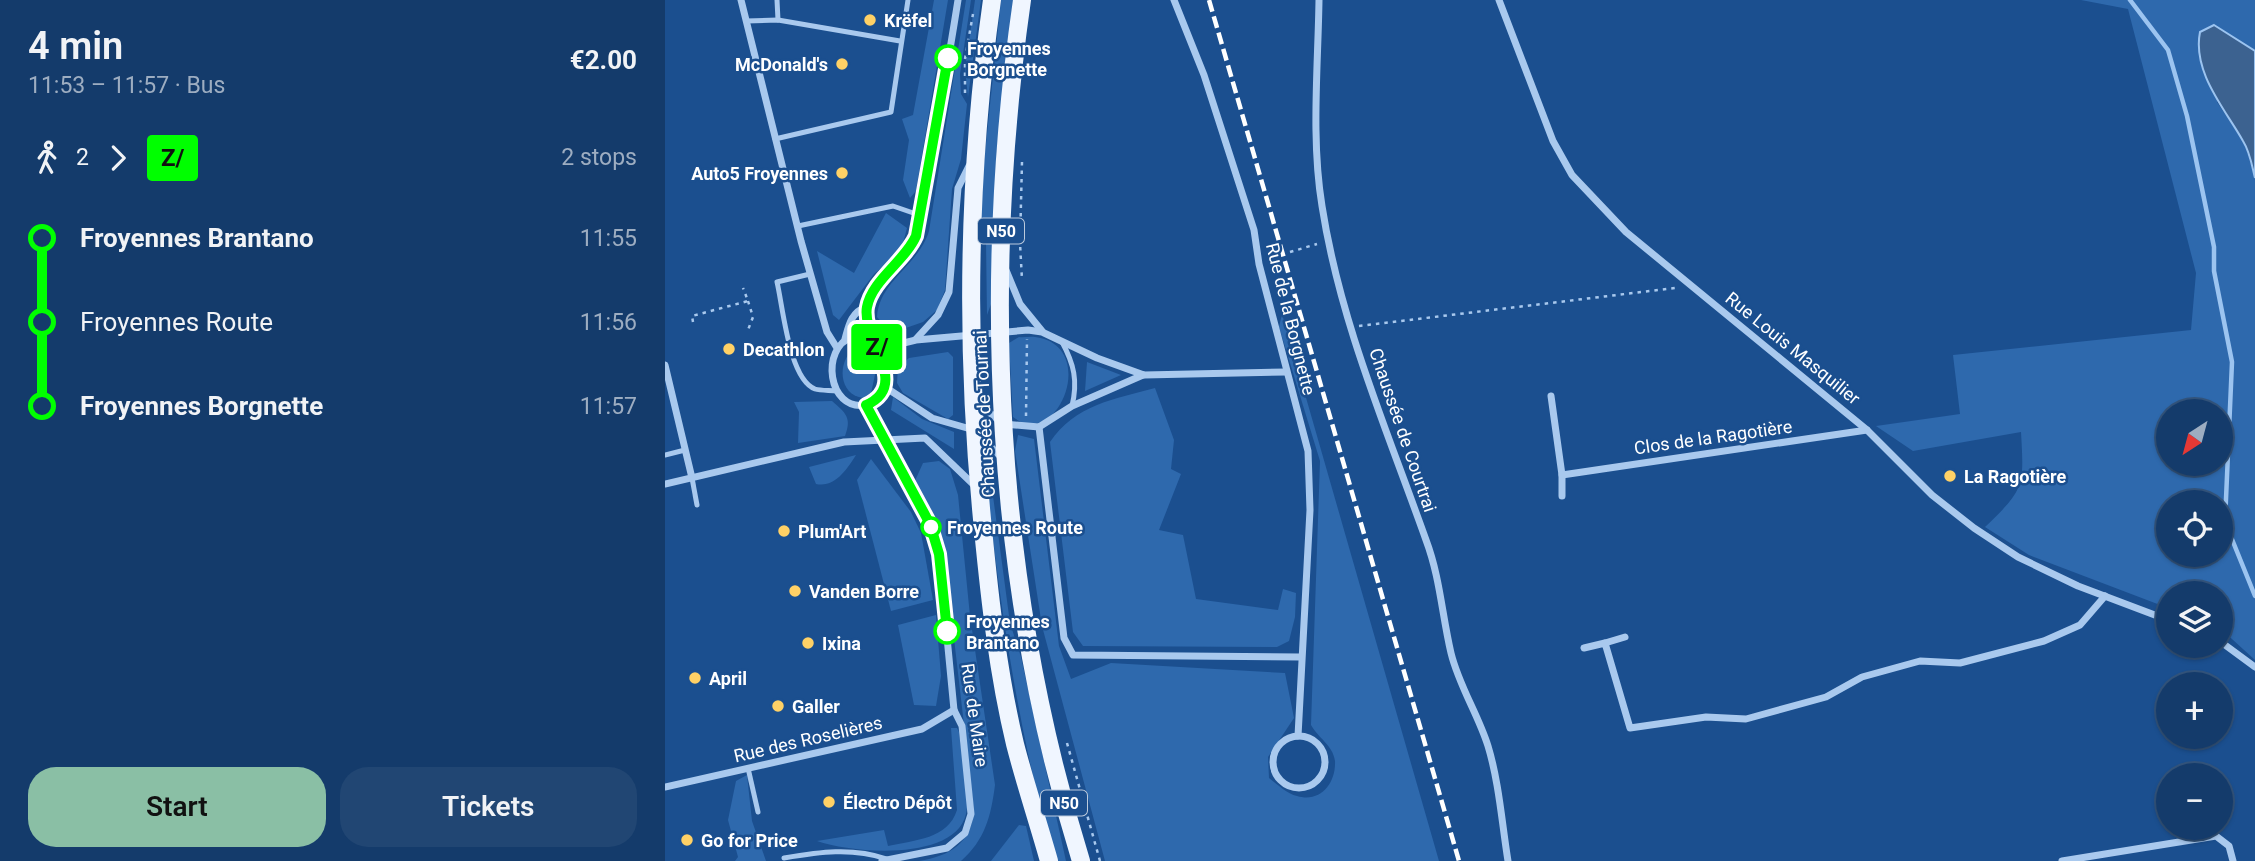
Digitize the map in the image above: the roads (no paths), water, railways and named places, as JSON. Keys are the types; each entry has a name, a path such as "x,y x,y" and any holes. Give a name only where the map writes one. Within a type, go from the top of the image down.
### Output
{"main road":[{"name":"Chaussée de Tournai","path":"992,0 978,107 976,153 970,335 974,430 992,619 1001,675 1015,743 1049,861"},
{"name":"Chaussée de Tournai","path":"1022,0 1004,162 999,333 1003,424 1033,666 1049,744 1081,861"}],"street":[{"path":"741,0 810,274 827,332 837,348"},
{"path":"867,306 857,310 849,322 845,340 837,348 832,374 837,391 851,405 866,405 876,401 885,387 884,362 866,323 867,306 880,283 909,251 922,216 958,0"},
{"name":"Rue de la Borgnette","path":"1174,0 1204,75 1254,230 1259,264 1308,451 1310,510 1300,657 1298,736"},
{"name":"Chaussée de Courtrai","path":"1319,0 1316,145 1329,240 1381,420 1427,542 1440,586 1451,654 1461,685 1478,717 1489,750 1508,861"},
{"name":"Rue Louis Masquilier","path":"1499,0 1553,141 1572,175 1626,232 1867,430 1932,495 1974,527 2018,557 2156,615"},
{"path":"916,340 938,315 949,292 958,188 976,153"},
{"path":"1000,254 1020,304 1042,332"},
{"path":"845,340 861,337 876,346 1018,330 1042,332 1144,375"},
{"path":"665,365 692,478"},
{"path":"973,399 1003,424 1039,427 1072,406 1144,375 1286,372"},
{"path":"885,387 932,418 974,430 1006,463"},
{"path":"1551,396 1562,475 1562,496"},
{"name":"Rue de Maire","path":"866,405 930,524 939,554 954,710 962,726 971,814 965,834 947,848 886,860"},
{"path":"1039,427 1064,638 1073,655 1300,657"},
{"name":"Clos de la Ragotière","path":"1562,475 1867,430"},
{"path":"665,485 844,442 925,438 979,490"},
{"path":"1605,643 1630,728 1706,717 1746,719 1826,698 1862,677 1920,661 1961,663 2057,637 2091,616 2105,596"},
{"path":"1584,648 1625,637"},
{"path":"2233,651 2255,667"},
{"name":"Rue des Roselières","path":"665,787 922,729 954,710"},
{"path":"1298,736 1316,743 1325,762 1315,783 1297,788 1279,780 1273,760 1277,748 1285,740 1298,736"},
{"path":"2062,861 2216,836 2229,846 2233,861"}],"lane":[{"path":"778,0 778,20"},
{"path":"775,139 891,112 908,0"},
{"path":"746,21 778,20 900,41"},
{"path":"798,226 893,206 922,216"},
{"path":"810,274 777,282 793,358 801,378 814,388 837,391"},
{"path":"1062,342 1072,359 1076,377 1072,406"},
{"path":"665,455 685,450"},
{"path":"692,478 697,505"},
{"path":"748,768 758,813"},
{"path":"784,859 829,850 871,854 886,860"}],"waterway":[{"path":"2130,0 2168,50 2187,116 2214,247 2214,271 2232,362 2225,522 2255,596"}],"railway":[{"path":"1209,0 1459,861"}],"place":[{"name":"Krëfel","path":"870,20"},
{"name":"Froyennes Borgnette","path":"948,58"},
{"name":"McDonald's","path":"842,64"},
{"name":"Auto5 Froyennes","path":"842,173"},
{"name":"Decathlon","path":"729,349"},
{"name":"La Ragotière","path":"1950,476"},
{"name":"Froyennes Route","path":"931,527"},
{"name":"Plum'Art","path":"784,531"},
{"name":"Vanden Borre","path":"795,591"},
{"name":"Froyennes Brantano","path":"947,631"},
{"name":"Ixina","path":"808,643"},
{"name":"April","path":"695,678"},
{"name":"Galler","path":"778,706"},
{"name":"Électro Dépôt","path":"829,802"},
{"name":"Go for Price","path":"687,840"}]}
